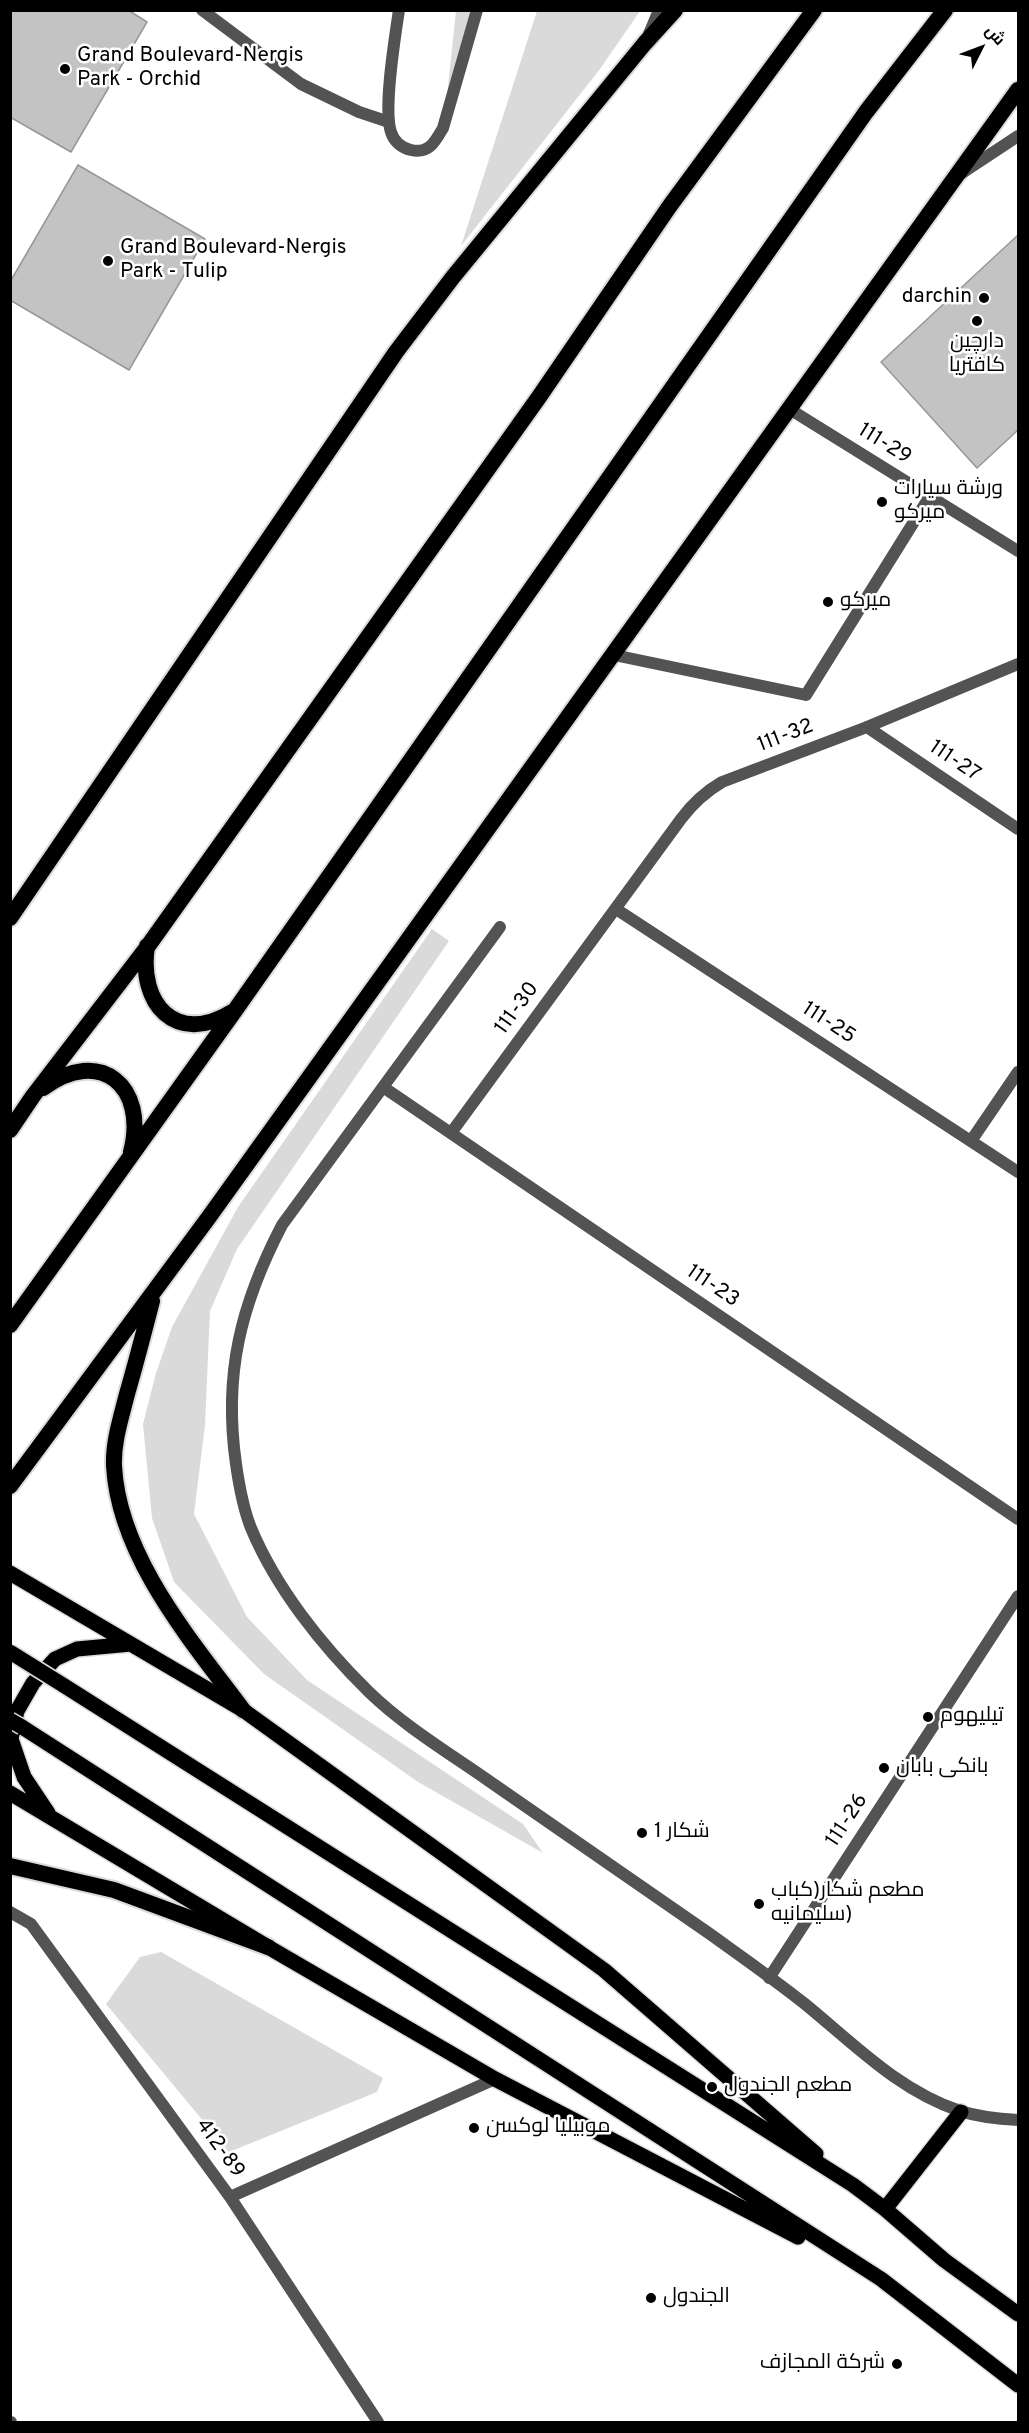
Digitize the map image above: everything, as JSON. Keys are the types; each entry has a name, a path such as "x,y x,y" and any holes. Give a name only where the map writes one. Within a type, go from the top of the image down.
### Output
{"highway":[{"path":"10,918 396,352 453,277 645,43 675,10"},
{"path":"10,1130 33,1096 147,946 533,407 669,207 814,10"},
{"path":"10,1325 236,1010 866,112 945,10"},
{"path":"10,1486 155,1292 791,410 1018,90"},
{"path":"147,946 145,968 147,984 154,1001 166,1013 181,1022 199,1024 215,1021 236,1010"},
{"path":"33,1096 73,1072 93,1071 111,1078 126,1090 134,1107 135,1129 129,1158"},
{"path":"155,1292 116,1437 114,1466 119,1496 137,1551 160,1594 243,1710"},
{"path":"10,1866 114,1890 268,1947"}],"main road":[{"path":"10,1574 243,1710 604,1970 853,2185 885,2209 944,2260 1018,2314"},
{"path":"51,1819 24,1777 11,1739 17,1711 33,1683 55,1659 77,1649 131,1644"},
{"path":"10,1652 853,2185"},
{"path":"16,1723 881,2279 1018,2385"},
{"path":"10,1793 495,2079 881,2279"},
{"path":"885,2209 961,2112"}],"street":[{"path":"202,10 301,84 359,112 390,122"},
{"path":"399,10 394,44 390,122 394,139 404,148 420,151 426,150 434,143 447,117 477,10"},
{"path":"645,43 658,10"},
{"path":"958,175 1018,136"},
{"name":"111-29","path":"791,410 1018,551"},
{"path":"614,655 806,695 930,496"},
{"name":"111-32","path":"616,909 692,804 722,782 867,727 1018,664"},
{"name":"111-27","path":"867,727 1018,829"},
{"name":"111-30","path":"451,1132 616,909"},
{"name":"111-25","path":"616,909 1018,1172"},
{"path":"500,927 282,1225 261,1264 246,1306 236,1350 231,1394 239,1483 250,1527 283,1588 324,1643 370,1694 425,1737 769,1978 895,2078 961,2112 1018,2120"},
{"path":"971,1142 1018,1072"},
{"name":"111-23","path":"383,1087 1018,1519"},
{"name":"111-26","path":"769,1978 1018,1596"},
{"name":"412-89","path":"10,1912 31,1924 230,2197 378,2422"},
{"path":"230,2197 495,2079"}],"shaded area":[{"path":"456,11 478,11 443,133"},
{"path":"537,11 640,11 600,69 461,246"},
{"path":"432,929 449,941 237,1249 210,1311 205,1425 194,1514 247,1617 307,1680 523,1824 543,1853 418,1782 264,1674 174,1582 152,1518 143,1424 156,1373 172,1327 238,1207"},
{"path":"161,1952 383,2078 377,2092 229,2152 106,2004 140,1957"}],"building":[{"name":"Grand Boulevard-Nergis Park - Orchid","path":"10,10 128,10 147,22 71,152 10,117"},
{"name":"Grand Boulevard-Nergis Park - Tulip","path":"78,165 205,239 129,370 10,300 10,282"},
{"name":"darchin","path":"1018,235 1018,430 977,468 881,362"}],"place":[{"name":"Grand Boulevard-Nergis Park - Orchid","path":"65,69"},
{"name":"Grand Boulevard-Nergis Park - Tulip","path":"108,261"},
{"name":"darchin","path":"984,298"},
{"name":"دارچین کافتریا","path":"977,321"},
{"name":"ورشة سیارات میرکو","path":"882,502"},
{"name":"میرکو","path":"828,602"},
{"name":"تيليهوم","path":"928,1717"},
{"name":"بانکی بابان","path":"884,1768"},
{"name":"شكار 1","path":"642,1833"},
{"name":"مطعم شكار(كباب سليمانيه)","path":"759,1904"},
{"name":"مطعم الجندول","path":"712,2087"},
{"name":"موبیلیا لوکسن","path":"474,2128"},
{"name":"الجندول","path":"651,2298"},
{"name":"شرکة المجازف","path":"897,2364"}]}
